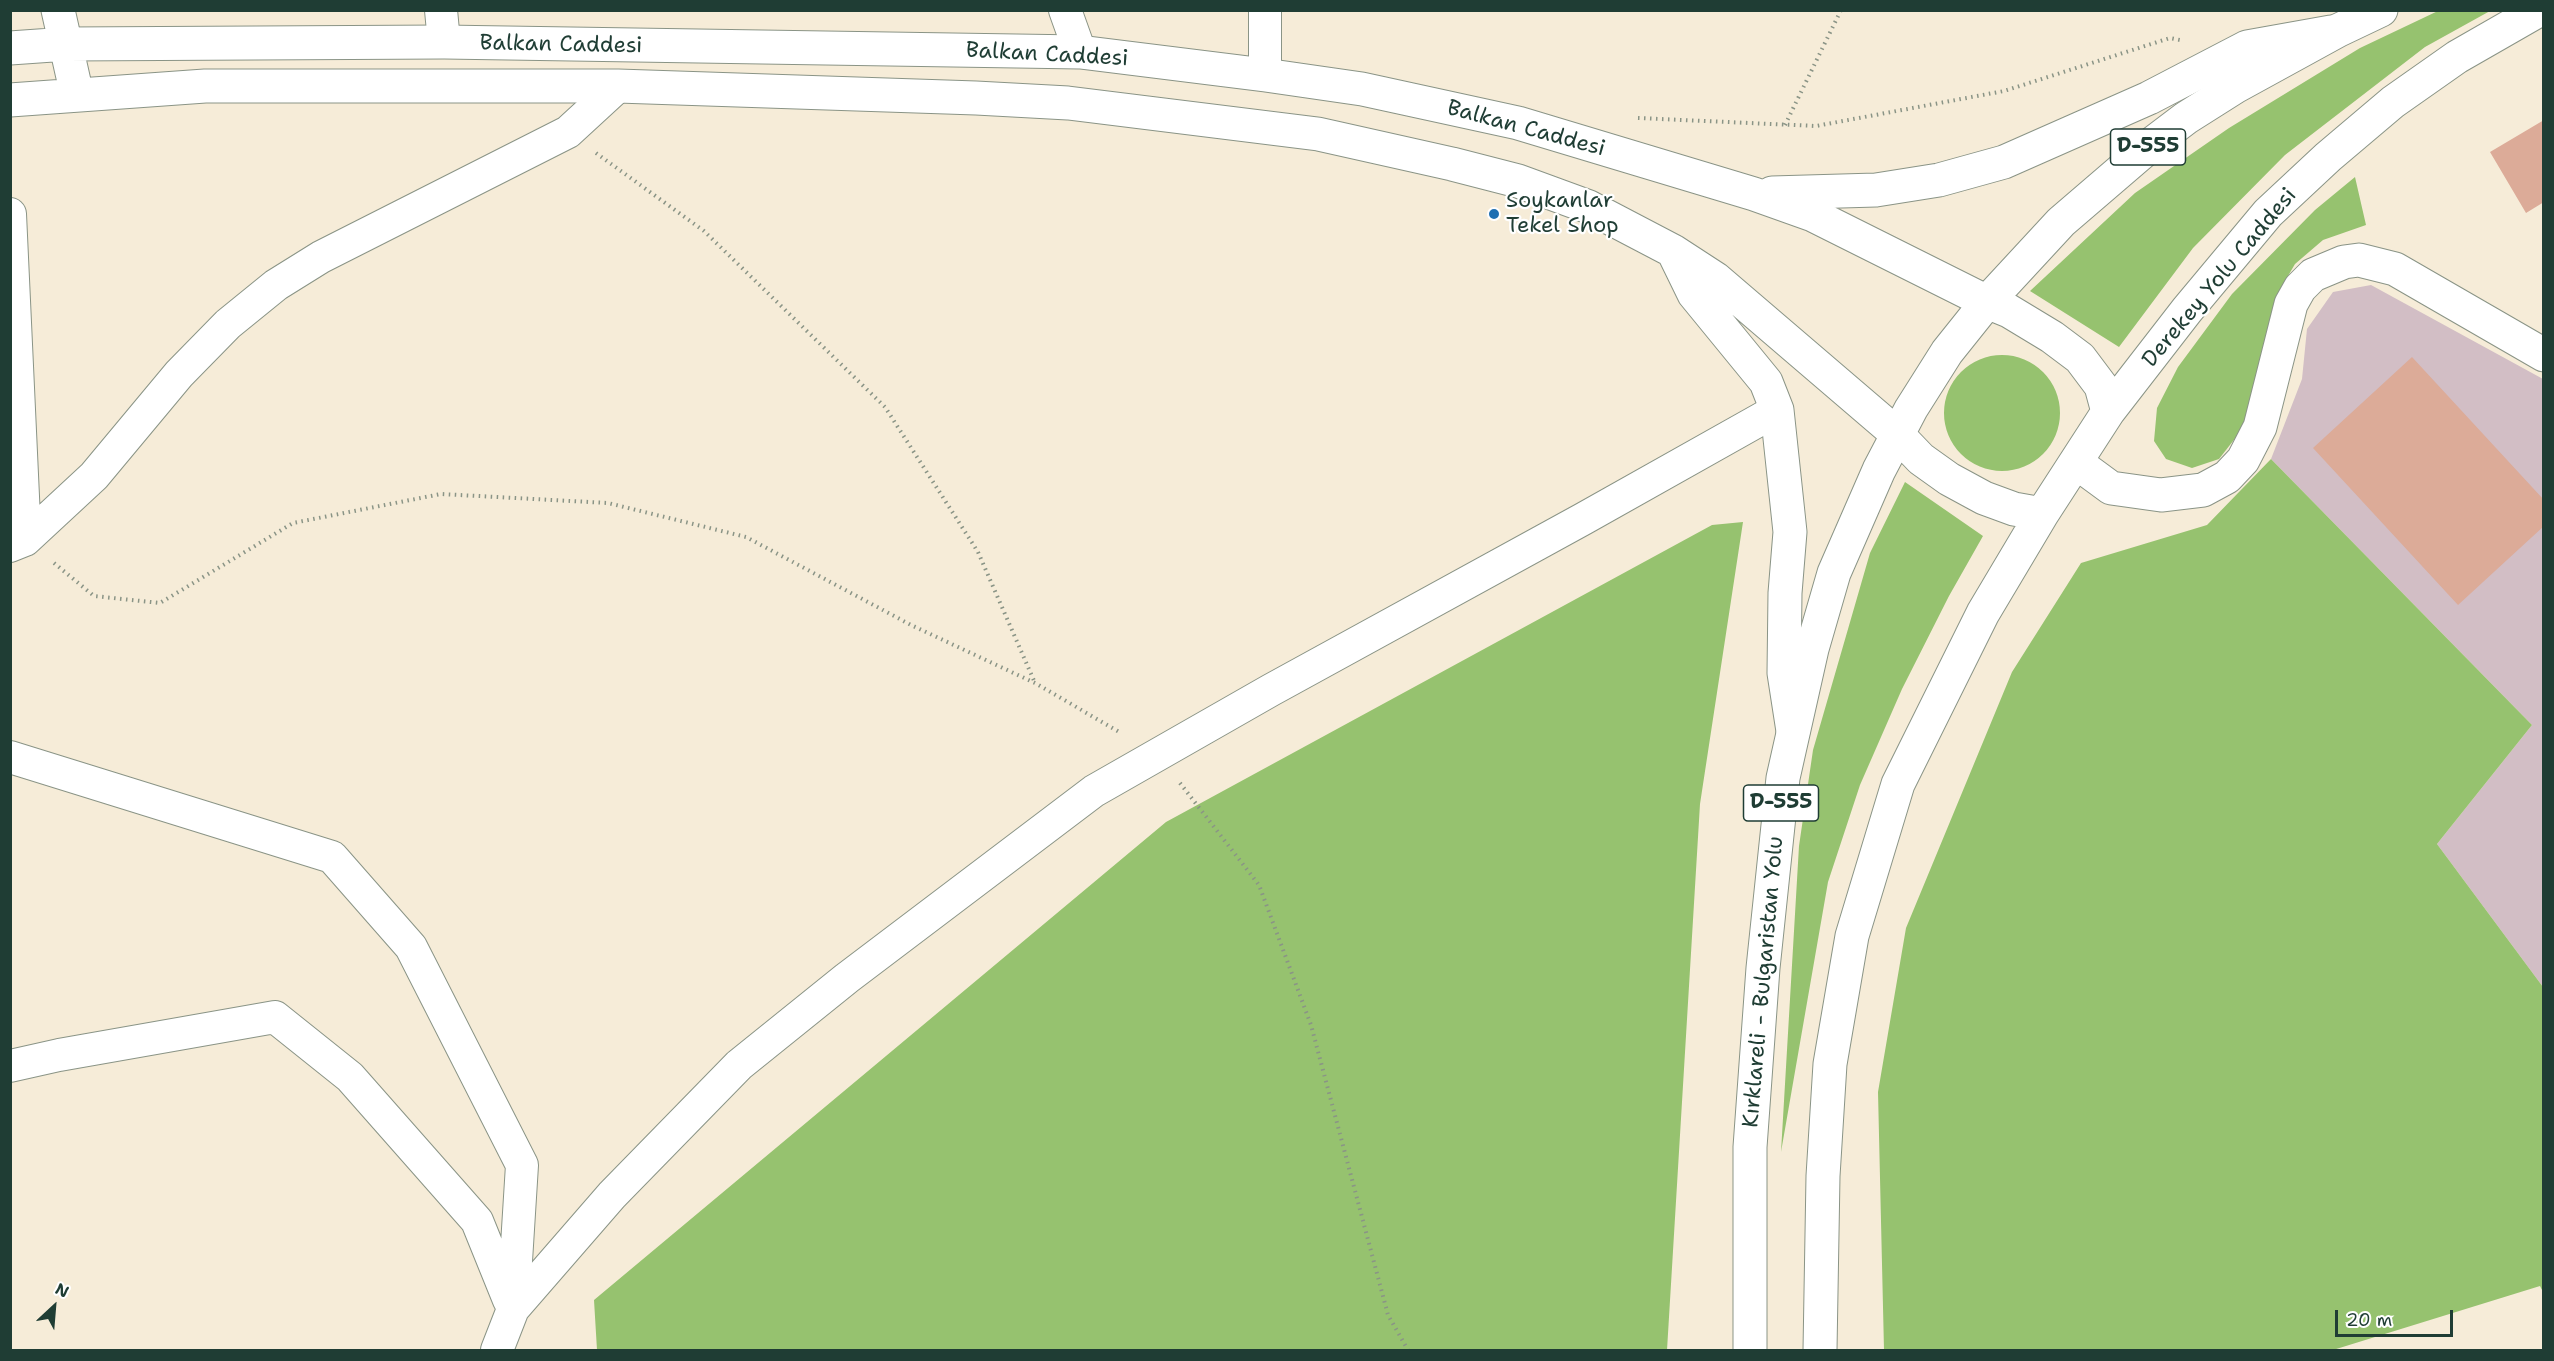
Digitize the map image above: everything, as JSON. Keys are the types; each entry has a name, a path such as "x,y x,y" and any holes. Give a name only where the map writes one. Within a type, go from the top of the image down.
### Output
{"main road":[{"path":"58,10 77,95"},
{"name":"D-555","path":"1987,302 2061,222 2153,143 2235,87 2339,30 2381,10"},
{"name":"Derekey Yolu Caddesi","path":"2108,412 2187,310 2268,213 2328,157 2393,102 2457,57 2539,10"},
{"name":"Balkan Caddesi","path":"10,48 442,26 1080,52 1265,75 1362,89 1518,123 1754,194 1813,215 1987,302"},
{"path":"1754,194 1876,190 1939,180 2004,162 2149,98 2247,47 2339,30"},
{"name":"Balkan Caddesi","path":"10,100 205,86 618,86 1068,103 1318,134 1518,181 1589,207 1673,252 1716,279 1897,434"},
{"path":"1673,252 1694,294 1766,382 1777,410 1790,532 1785,593 1784,673 1794,733"},
{"path":"2077,463 2111,488 2161,495 2203,490 2227,477 2243,460 2260,427 2291,304 2300,288 2313,275 2344,262 2359,260 2395,269 2544,355"},
{"path":"1820,1350 1823,1176 1830,1064 1852,936 1898,784 1978,622 2042,514 2108,412 2101,386 2080,358 2052,337 2009,311 1987,302"},
{"name":"Kırklareli - Bulgaristan Yolu","path":"1750,1335 1750,1146 1763,969 1782,790 1812,649 1834,573 1853,526 1897,434 1947,352 1987,302"},
{"path":"1897,434 1921,459 1949,479 1984,498 2014,509 2042,514"},
{"path":"1732,1350 1750,1335"}],"street":[{"path":"1065,10 1080,52"},
{"path":"1265,10 1265,75"},
{"path":"18,543 94,476 179,374 220,332 276,285 321,257 568,132 618,86"},
{"path":"10,214 18,543"},
{"path":"496,1350 513,1309 612,1195 739,1065 847,978 1095,791 1777,410"},
{"path":"10,757 332,856 411,947 522,1165 513,1309"},
{"path":"10,1066 59,1055 275,1017 350,1077 477,1221 513,1309"}],"path":[{"path":"1785,125 1841,10"},
{"path":"1630,118 1816,126 2004,91 2170,38 2181,40"},
{"path":"568,132 704,231 885,407 978,552 1035,684"},
{"path":"18,543 94,596 160,603 293,523 441,494 608,503 746,537 911,625 1035,684 1158,754 1259,885 1311,1025 1388,1315 1408,1350"}],"shaded area":[{"path":"2371,285 2543,379 2543,987 2437,844 2532,725 2271,459 2302,379 2307,329 2333,292"}],"green space":[{"path":"2440,10 2490,11 2425,47 2285,155 2193,248 2119,347 2030,291 2135,193 2229,128 2360,48"},
{"path":"2355,177 2366,225 2323,240 2295,264 2278,293 2256,395 2240,432 2219,459 2192,468 2166,459 2154,441 2157,408 2178,367 2232,294 2315,210"},
{"path":"2002,355 2024,360 2043,372 2055,391 2060,413 2055,435 2043,454 2024,466 2002,471 1980,466 1961,454 1949,435 1944,413 1949,391 1961,372 1980,360"},
{"path":"2271,459 2532,725 2437,844 2543,987 2543,1292 2540,1286 2333,1350 1884,1350 1878,1092 1906,928 2012,672 2081,563 2207,525"},
{"path":"1905,482 1983,536 1949,596 1902,689 1860,785 1828,882 1781,1152 1799,846 1813,750 1870,553"},
{"path":"1743,522 1700,804 1667,1350 597,1350 594,1300 1166,822 1712,525"}],"building":[{"path":"2544,120 2544,202 2526,213 2490,152"},
{"path":"2412,357 2544,500 2544,526 2458,605 2313,448"}],"place":[{"name":"Soykanlar Tekel Shop","path":"1494,214"}]}
